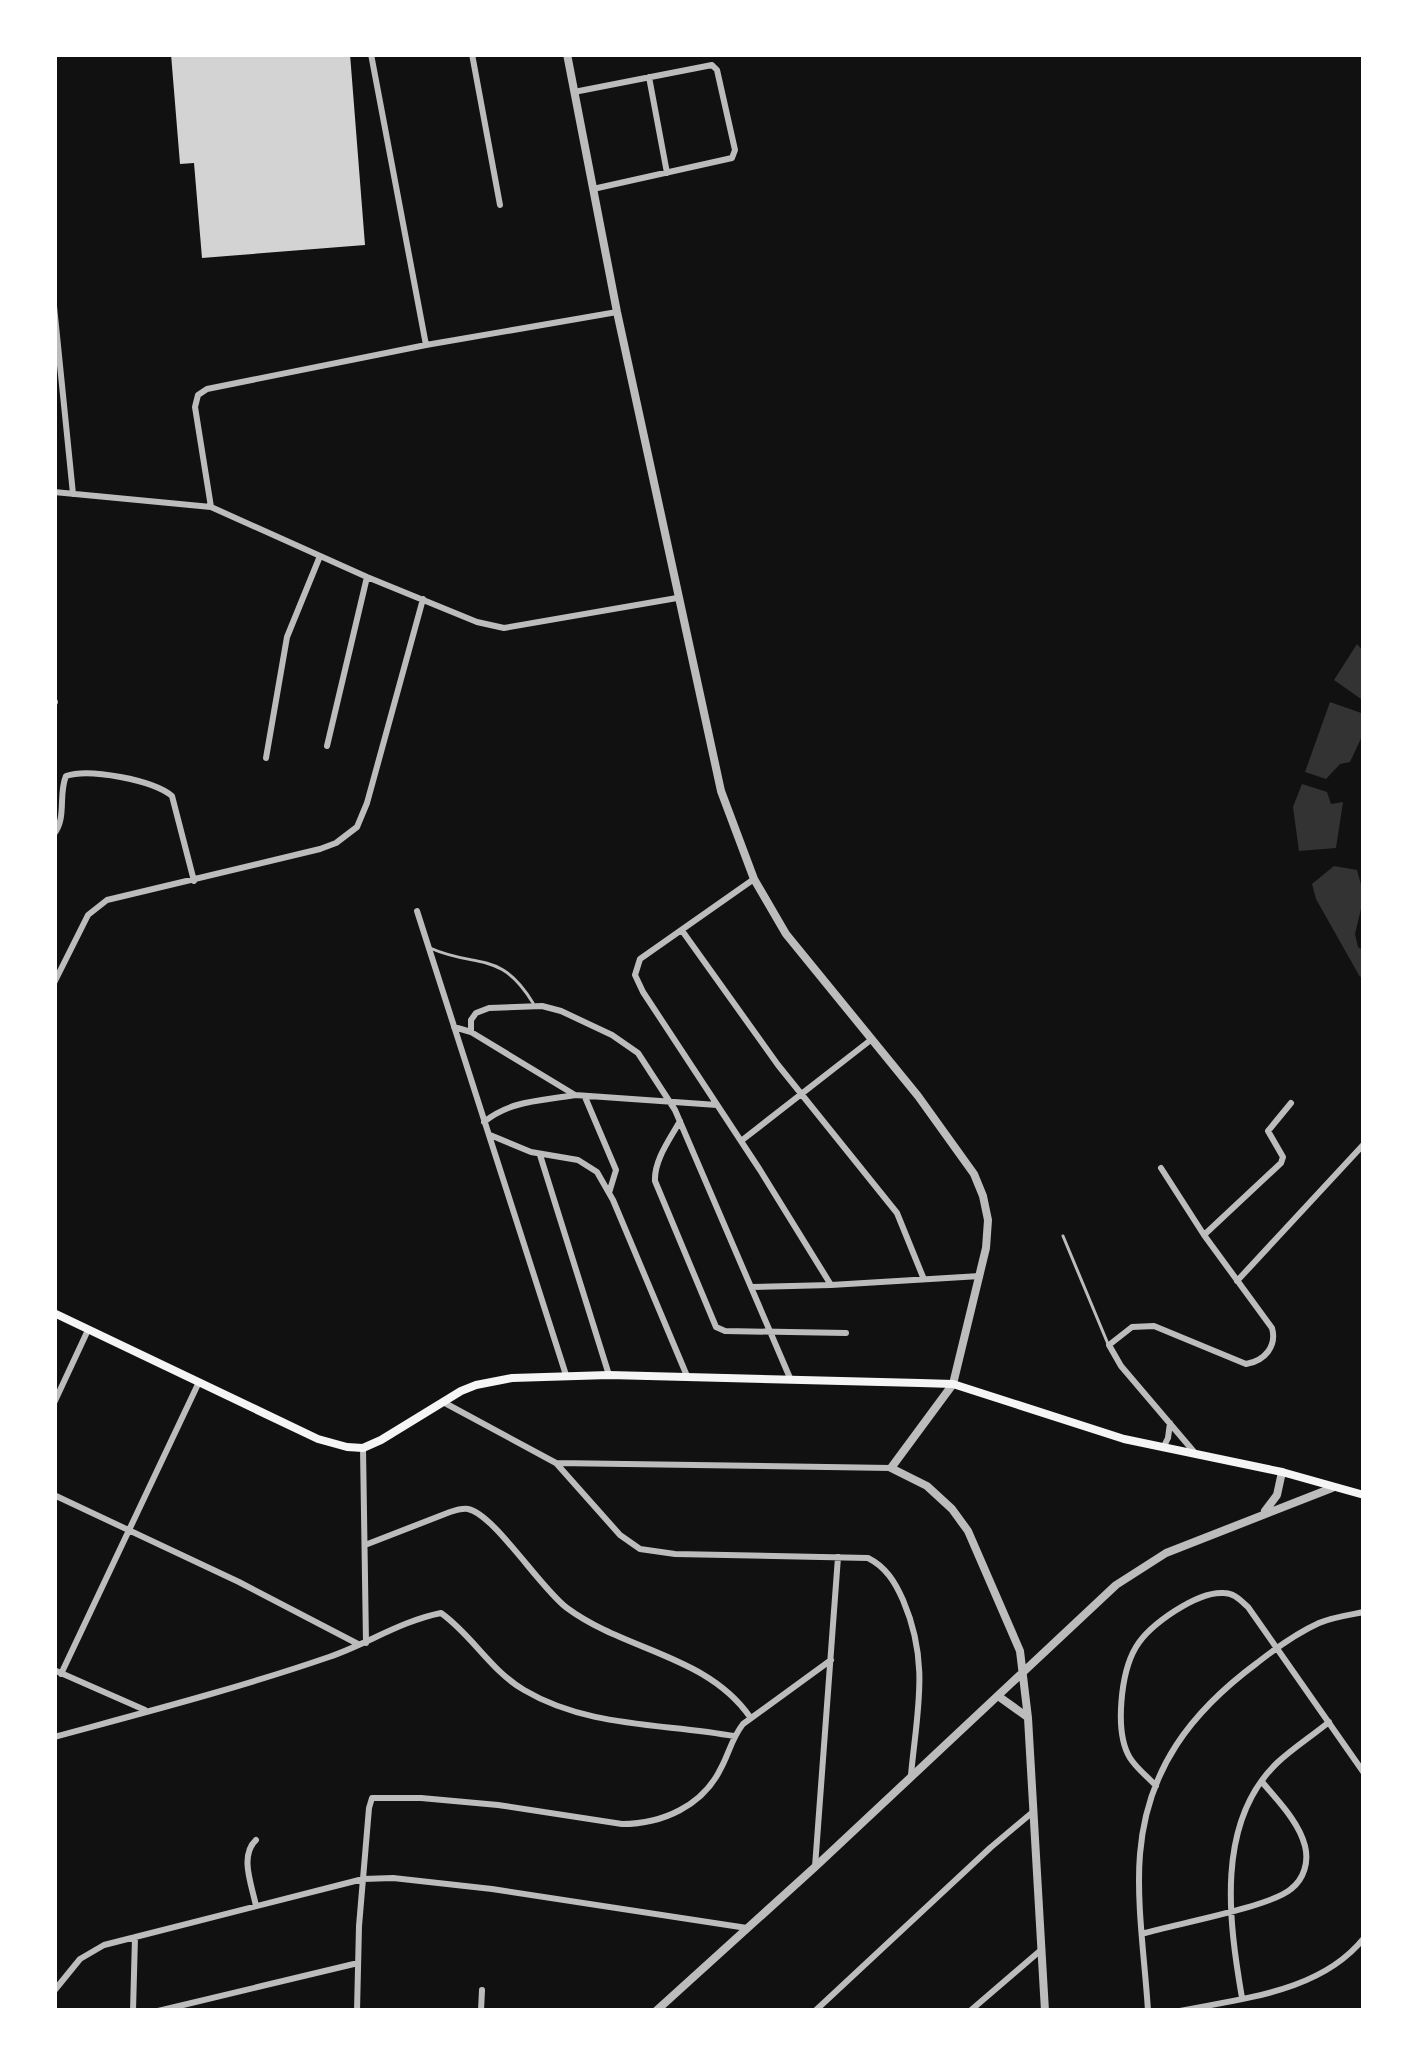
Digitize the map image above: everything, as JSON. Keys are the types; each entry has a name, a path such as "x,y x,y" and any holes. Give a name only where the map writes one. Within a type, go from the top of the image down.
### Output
{"main road":[{"path":"54,1313 318,1439 347,1447 363,1448 381,1440 461,1391 491,1381 609,1375 953,1384 1162,1449 1282,1472 1364,1495"}],"street":[{"path":"371,54 426,345"},
{"path":"472,54 500,205"},
{"path":"567,54 617,312 721,791 754,879 786,934 918,1096 974,1174 983,1196 988,1220 980,1276 953,1384 891,1468"},
{"path":"574,92 708,65 717,70 735,152 732,158 593,189"},
{"path":"649,77 667,173"},
{"path":"54,306 73,494"},
{"path":"212,507 195,407 202,392 426,345 617,312"},
{"path":"54,493 212,507 367,577 476,622 504,628 677,598"},
{"path":"266,758 287,637 320,556"},
{"path":"327,746 367,577"},
{"path":"54,983 88,916 107,900 320,849 357,827 423,599"},
{"path":"54,834 61,820 58,790 66,776 80,772 151,784 166,790 176,808 194,881"},
{"path":"754,879 640,959 635,975 831,1285"},
{"path":"417,911 566,1375"},
{"path":"682,931 800,1094 897,1214 923,1277"},
{"path":"471,1032 476,1013 534,1005 561,1011 627,1045 647,1063 680,1120 792,1382"},
{"path":"454,1027 471,1032 575,1095"},
{"path":"741,1141 872,1040"},
{"path":"484,1122 514,1104 575,1095 717,1105"},
{"path":"585,1096 616,1171 609,1193"},
{"path":"1204,1234 1281,1162 1283,1157 1268,1131 1291,1103"},
{"path":"680,1120 660,1156 655,1181 719,1329 847,1333"},
{"path":"488,1134 519,1148 578,1160 603,1181 687,1376"},
{"path":"1238,1281 1364,1144"},
{"path":"540,1154 609,1375"},
{"path":"1161,1168 1274,1337 1272,1348 1258,1361 1246,1364 1154,1326 1132,1327 1108,1346 1196,1455"},
{"path":"750,1287 980,1276"},
{"path":"54,1403 89,1329"},
{"path":"149,1712 58,1672 199,1382"},
{"path":"443,1402 556,1463 620,1535 640,1549 675,1554 868,1558 879,1563 898,1590 919,1651 921,1681 910,1779"},
{"path":"1162,1449 1170,1424"},
{"path":"363,1448 363,1644"},
{"path":"556,1463 891,1468 940,1496 968,1531 1020,1651 1045,2011"},
{"path":"1259,1516 1277,1496 1282,1472"},
{"path":"656,2011 1116,1585 1166,1553 1332,1488"},
{"path":"54,1495 363,1644"},
{"path":"365,1545 450,1512 473,1511 485,1518 562,1605 599,1628 700,1671 727,1690 750,1717"},
{"path":"815,1867 838,1557"},
{"path":"1156,1786 1130,1757 1124,1735 1121,1704 1127,1668 1144,1636 1172,1614 1217,1593 1228,1593 1247,1607 1364,1773"},
{"path":"1148,2011 1140,1852 1156,1786 1178,1740 1208,1702 1276,1648 1319,1624 1364,1612"},
{"path":"54,1737 313,1663 441,1613 510,1680 549,1702 617,1722 734,1736"},
{"path":"357,2011 372,1798 498,1805 639,1824 699,1799 750,1717 831,1660"},
{"path":"998,1696 1028,1718"},
{"path":"1242,1998 1230,1911 1238,1834 1275,1765 1329,1722"},
{"path":"1143,1933 1284,1894 1302,1878 1305,1848 1301,1835 1262,1783"},
{"path":"815,2011 1034,1811"},
{"path":"256,1840 247,1856 256,1906"},
{"path":"54,1991 90,1951 363,1879 492,1889 748,1928"},
{"path":"133,2011 135,1937"},
{"path":"1180,2011 1302,1982 1344,1960 1364,1938"},
{"path":"970,2011 1041,1949"},
{"path":"158,2011 358,1963"},
{"path":"481,2011 482,1990"}],"lane":[{"path":"428,947 494,964 524,988 534,1005"},
{"path":"1063,1236 1108,1346"}],"shaded area":[{"path":"1357,644 1364,652 1364,701 1334,680"},
{"path":"1330,702 1364,714 1364,732 1350,762 1340,764 1326,779 1305,772"},
{"path":"1302,784 1327,792 1331,804 1343,802 1336,848 1299,851 1293,807"},
{"path":"1334,866 1357,870 1364,896 1355,934 1364,951 1364,975 1360,977 1312,884"}],"building":[{"path":"171,54 350,54 365,245 202,258 194,163 180,164"}]}
